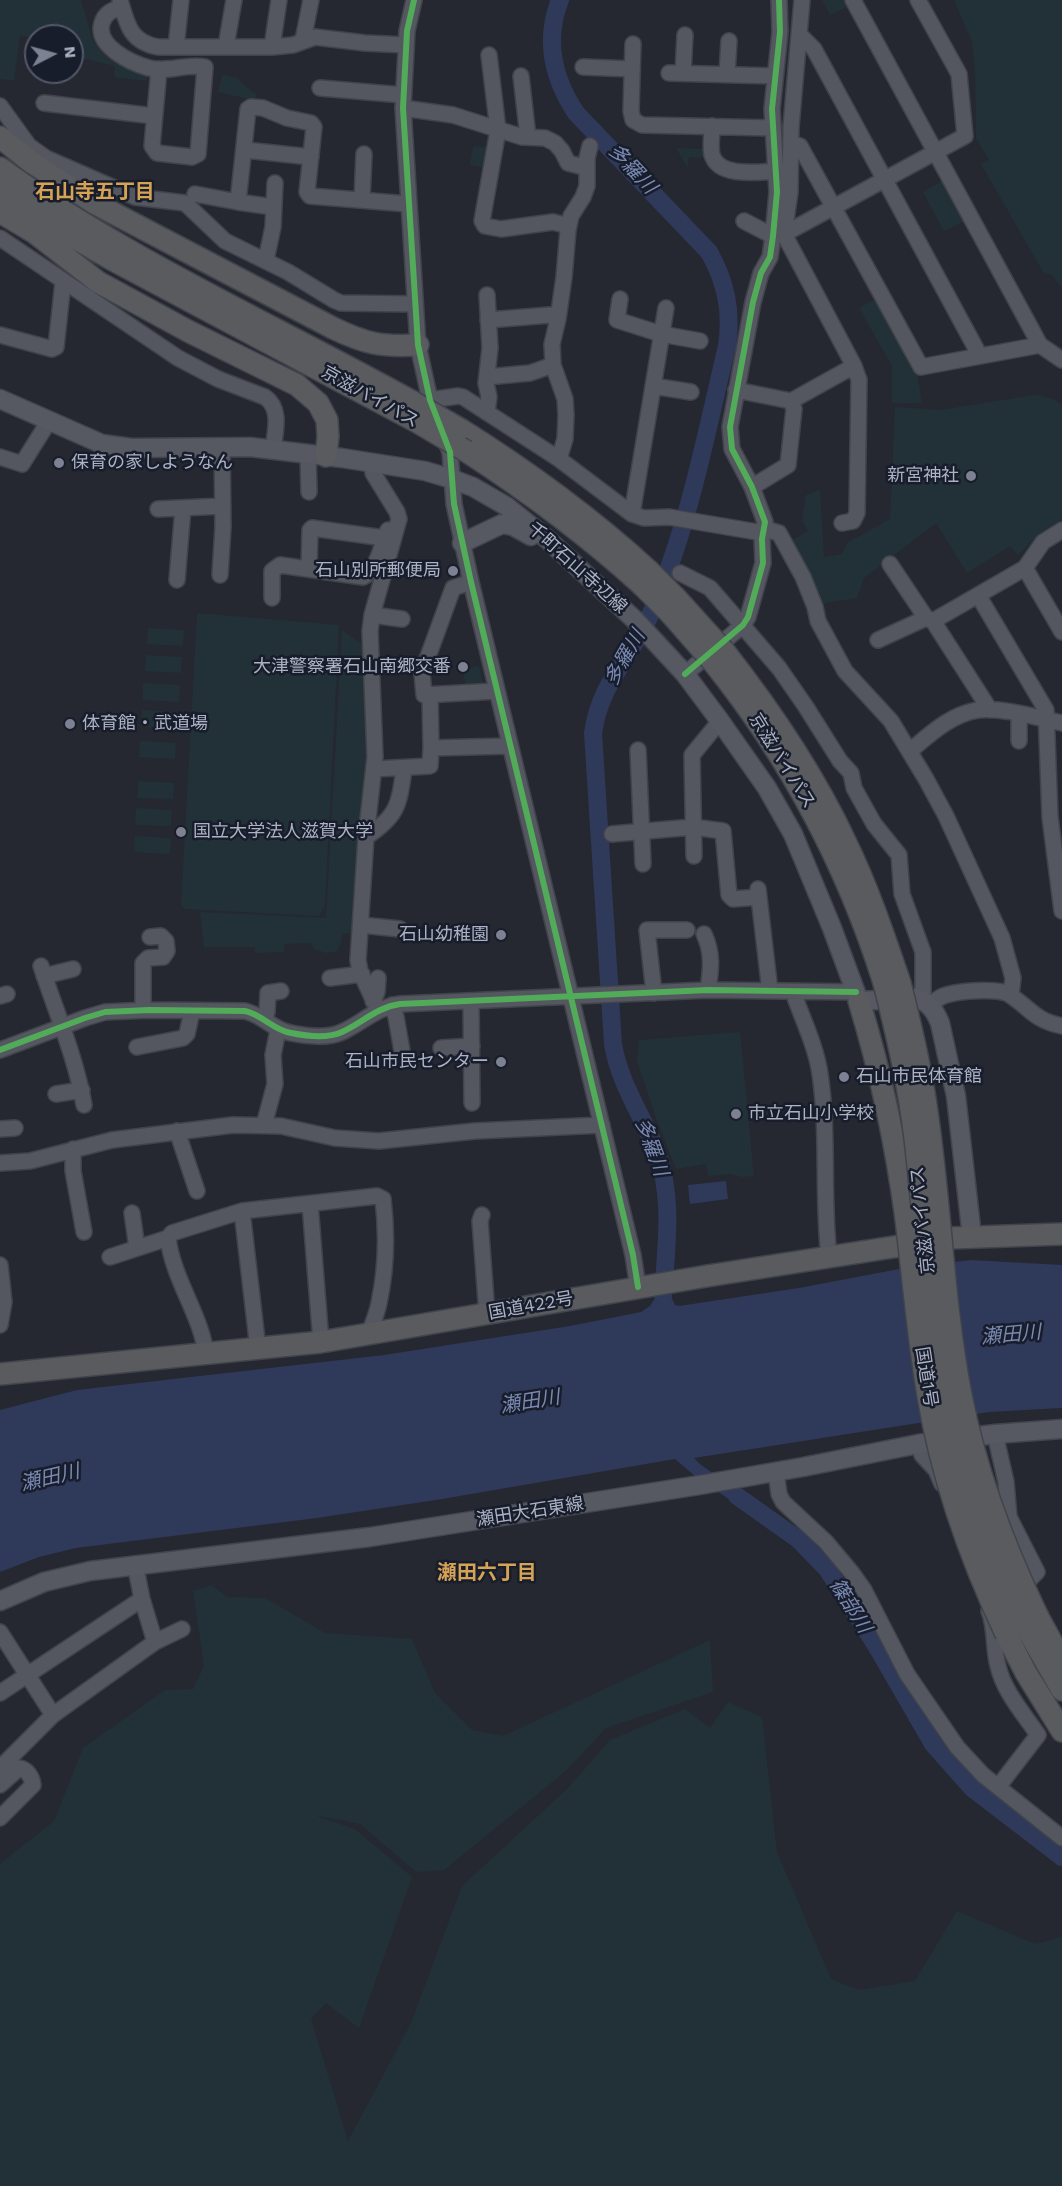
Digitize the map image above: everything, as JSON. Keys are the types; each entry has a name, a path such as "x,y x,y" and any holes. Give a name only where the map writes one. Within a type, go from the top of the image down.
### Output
{"highway":[{"path":"0,137 31,162 94,203 354,339 384,346 418,345"},
{"name":"京滋バイパス","path":"0,168 63,212 141,258 421,401 576,508 645,578"},
{"name":"京滋バイパス","path":"0,191 111,259 419,423 466,451 523,488 645,578 678,599 719,656 813,810 852,892 872,944 892,983 894,1024 909,1096 937,1342 948,1413 982,1529 1022,1625 1062,1690"},
{"path":"0,212 35,233 98,282"},
{"path":"0,222 66,267 297,385 318,403 327,420 328,436 317,455"},
{"name":"国道1号","path":"857,997 877,1064 894,1141 906,1219 920,1346 937,1441 951,1493 968,1543 1022,1625 1026,1673 1062,1731"},
{"name":"国道422号","path":"0,1374 321,1342 655,1284 951,1238 1062,1234"},
{"name":"京滋バイパス","path":"1022,1625 1062,1661"}],"main road":[{"name":"千町石山寺辺線","path":"0,399 86,439 116,447 222,446 366,462 425,471 452,478 506,506 566,556 635,620 685,674 720,720 766,788 793,834 832,928 857,997"},
{"path":"462,543 495,527 508,524 566,556"},
{"path":"857,997 909,998 926,1002 936,1013 956,1096 972,1238"},
{"name":"瀬田大石東線","path":"0,1601 29,1587 63,1576 135,1564 370,1536 700,1485 918,1444 995,1434 1062,1429"}],"street":[{"path":"176,46 181,0"},
{"path":"226,46 234,0"},
{"path":"272,47 279,0"},
{"path":"303,40 311,0"},
{"path":"414,0 409,15 403,101 421,401 447,442 454,504 462,543 633,1256 655,1284"},
{"path":"779,0 780,32 772,109 779,235 854,366 859,380 857,513 853,521 842,523"},
{"path":"685,674 743,625 748,617 763,563 763,512 737,459 730,439 730,427 753,302 761,273 779,235 790,192 791,143 802,0"},
{"path":"853,0 1040,345 1062,360"},
{"path":"744,221 779,235 965,136 959,74 918,0"},
{"path":"159,69 152,146 157,153 192,157 198,154 206,67 149,68 117,52 103,39 100,30 105,15 121,3 127,23 138,40 147,45 272,47 293,45 303,40 322,37 365,44 406,45"},
{"path":"800,35 814,49 980,356"},
{"path":"685,36 676,73 774,76"},
{"path":"728,74 729,41"},
{"path":"633,44 631,111 633,120 642,124 773,128"},
{"path":"489,55 498,130 482,221 485,226 501,229 553,222 561,224"},
{"path":"584,67 632,69"},
{"path":"520,76 528,137"},
{"path":"320,88 403,101 498,130 528,137 545,138 555,143 568,163 587,168"},
{"path":"44,103 154,116"},
{"path":"0,106 29,146 46,158 135,197 185,203 225,241 266,260 341,303 414,304"},
{"path":"238,202 248,109 251,107 263,108 287,118 311,123 314,127 307,192 310,196 408,204"},
{"path":"712,126 712,154 717,163 738,173 776,171"},
{"path":"791,143 800,146 921,367 1040,345"},
{"path":"559,459 565,439 566,415 565,399 553,365 552,344 564,277 568,230 571,216 587,186 587,158 591,146"},
{"path":"245,150 310,157"},
{"path":"362,200 364,154"},
{"path":"266,260 273,227 275,183"},
{"path":"195,194 273,207"},
{"path":"0,238 178,358 218,379 265,397 271,402 276,415 273,450"},
{"path":"0,335 52,350 56,347 63,282"},
{"path":"487,295 490,348 487,412"},
{"path":"620,299 617,320 661,334 700,340"},
{"path":"632,514 666,308"},
{"path":"488,320 550,315"},
{"path":"487,377 530,373 553,365"},
{"path":"736,390 791,401 854,366"},
{"path":"653,386 691,392"},
{"path":"421,401 458,396 559,459 632,514 644,518 673,518 779,533 803,577 818,621 845,671 891,721 946,816 1002,938 1013,978 1011,995"},
{"path":"752,487 788,465 794,409 791,401"},
{"path":"0,457 22,464 49,421"},
{"path":"220,575 223,506 222,446"},
{"path":"309,492 317,455"},
{"path":"272,598 272,571 280,565 363,577 368,574 389,527 387,511 361,475 366,462"},
{"path":"366,462 399,519 372,615 370,631 375,757 366,837 358,960 362,974 381,1006 396,1017 402,1051"},
{"path":"158,509 223,506"},
{"path":"177,579 183,508"},
{"path":"309,569 310,530 312,528 384,538"},
{"path":"878,640 978,595 1024,568 1043,543 1062,530"},
{"path":"890,564 990,710"},
{"path":"1024,568 1062,632"},
{"path":"680,573 710,588 779,668 840,761 851,773 854,788 874,824 899,855 902,894 923,952 926,1002 941,996 967,992 1003,992 1011,995 1038,1019 1062,1026"},
{"path":"471,582 453,588 422,673 424,695 497,691"},
{"path":"978,595 1046,710 1062,911"},
{"path":"372,615 402,619"},
{"path":"374,770 430,766 430,694"},
{"path":"909,752 952,719 976,710 990,710 1062,723"},
{"path":"1019,715 1019,741"},
{"path":"694,856 692,755 720,720"},
{"path":"431,748 509,746"},
{"path":"638,750 644,864"},
{"path":"366,837 386,824 393,814 400,801 404,769"},
{"path":"612,834 693,827 723,831 729,895 733,899 758,893 770,991"},
{"path":"361,925 400,929"},
{"path":"654,993 647,930 687,930"},
{"path":"704,934 710,947 711,967 708,990"},
{"path":"142,1010 142,963 148,958 162,957 167,951 166,940 161,936 150,937"},
{"path":"56,1094 83,1098 78,1071 61,1028 43,971 73,969"},
{"path":"330,978 362,974"},
{"path":"378,978 377,992 381,1006"},
{"path":"0,1050 105,1012 245,1011 263,1018 278,1030 311,1036 341,1033 381,1006 708,990 793,992 857,997"},
{"path":"263,1018 267,1012 268,993 281,991"},
{"path":"793,992 820,1071 826,1139 826,1230 829,1257"},
{"path":"471,1001 472,1103"},
{"path":"137,1047 183,1038 187,1034 192,1011"},
{"path":"264,1125 275,1084 273,1055 278,1030"},
{"path":"441,1048 472,1046"},
{"path":"0,1163 30,1161 101,1142 233,1125 281,1126 334,1138 379,1141 475,1131 602,1125"},
{"path":"177,1131 198,1191"},
{"path":"73,1149 73,1171 84,1233"},
{"path":"110,1257 168,1238 172,1233 242,1211 377,1196 383,1198 385,1212 382,1285 379,1305 369,1335"},
{"path":"310,1204 321,1342"},
{"path":"242,1211 258,1348"},
{"path":"132,1213 137,1248"},
{"path":"482,1215 480,1221 487,1314"},
{"path":"168,1238 176,1271 199,1326 206,1353"},
{"path":"0,1265 2,1302 0,1325"},
{"path":"986,1602 1030,1579 1037,1572 1010,1517 1006,1482 995,1434"},
{"path":"918,1444 922,1455 936,1470 943,1486 961,1543 992,1618 994,1647 1002,1680 1038,1736 998,1787"},
{"path":"776,1472 779,1494 783,1502 826,1542 852,1573 864,1590 907,1674 928,1707 969,1762 1062,1838"},
{"path":"135,1564 142,1599 155,1642"},
{"path":"0,1693 142,1599"},
{"path":"0,1768 53,1715 155,1642 182,1629"},
{"path":"0,1632 53,1715"},
{"path":"0,1785 19,1768 24,1769 32,1778 33,1785 0,1818"}],"shaded area":[{"path":"0,0 81,0 93,41 103,53 147,75 147,81 114,77 115,66 85,59 84,24 24,24 24,36 20,35 14,81 0,79"},
{"path":"822,0 848,0 850,5 830,15"},
{"path":"954,0 1062,0 1062,288 1052,275 1043,272 981,164 989,160 976,138 972,42"},
{"path":"222,75 237,78 257,94 256,101 218,92"},
{"path":"473,146 490,148 487,168 470,165"},
{"path":"676,148 706,149 706,156 689,157 688,168"},
{"path":"944,180 966,220 944,231 923,192"},
{"path":"875,299 917,373 922,403 892,403 892,366 859,308"},
{"path":"1035,395 1054,399 1062,405 1062,519 1041,532 1018,555 1010,546 967,573 936,523 864,578 857,598 819,604 791,541 808,531 802,520 806,495 820,490 824,557 842,554 847,543 890,519 895,407 940,410"},
{"path":"197,613 339,625 325,905 319,916 185,909 181,906"},
{"path":"148,628 184,630 183,646 147,644"},
{"path":"342,630 367,648 370,754 353,933 342,934 336,952 326,953 314,949 311,943 284,944 284,952 255,953 255,947 204,947 200,912 326,918"},
{"path":"146,655 182,657 181,673 145,671"},
{"path":"479,666 483,684 466,688 463,670"},
{"path":"143,683 180,685 179,702 143,700"},
{"path":"142,710 178,712 177,729 141,727"},
{"path":"140,741 176,743 175,759 139,757"},
{"path":"138,781 174,783 173,799 137,798"},
{"path":"136,808 172,810 171,826 135,825"},
{"path":"135,836 171,838 170,854 134,852"},
{"path":"740,1032 754,1176 742,1177 730,1174 708,1176 706,1164 676,1169 637,1061 639,1040"},
{"path":"212,1585 227,1597 265,1598 325,1633 412,1639 435,1693 472,1730 503,1736 710,1640 713,1692 606,1728 567,1770 444,1870 416,1872 360,1824 314,1815 355,1829 412,1877 359,2028 326,2003 311,2019 348,2141 411,2023 462,1886 568,1788 610,1740 685,1709 710,1728 728,1702 762,1717 777,1852 831,1979 859,1990 915,1981 957,1911 1035,1944 1062,1937 1062,2186 0,2186 0,1864 54,1821 83,1748 165,1690 193,1689 204,1666 193,1591"}],"water":[{"path":"726,1181 728,1199 690,1204 688,1185"},
{"name":"瀬田川","path":"971,1260 1062,1265 1062,1408 989,1412 694,1458 760,1505 752,1515 695,1476 675,1459 317,1518 76,1548 39,1557 0,1572 0,1410 77,1390 384,1355 570,1326 641,1312 650,1306 657,1295 670,1294 675,1305 679,1306 799,1288 899,1269"}],"waterway":[{"name":"多羅川","path":"560,0 553,30 553,58 568,100 576,113 709,252 720,274 729,321 727,346 696,480 676,546 652,611 602,699 593,733 613,1044 620,1072 662,1168 667,1204 663,1296"},
{"name":"篠部川","path":"737,1496 799,1540 827,1569 877,1647 933,1744 972,1788 1062,1857"}],"cycle path":[{"path":"414,0 407,31 403,108 418,345 430,400 450,452 454,504 471,582 633,1255 638,1287"},
{"path":"685,674 743,625 748,617 763,563 762,539 765,522 752,487 732,449 730,427 753,302 761,273 770,257 773,236 777,192 772,109 780,32 779,0"},
{"path":"0,1050 105,1012 245,1011 285,1031 323,1036 342,1032 377,1012 400,1004 708,990 856,992"}],"place":[{"name":"保育の家しようなん","path":"59,463"},
{"name":"新宮神社","path":"971,476"},
{"name":"石山別所郵便局","path":"453,571"},
{"name":"大津警察署石山南郷交番","path":"463,667"},
{"name":"体育館・武道場","path":"70,724"},
{"name":"国立大学法人滋賀大学","path":"181,832"},
{"name":"石山幼稚園","path":"501,935"},
{"name":"石山市民センター","path":"501,1062"},
{"name":"石山市民体育館","path":"844,1077"},
{"name":"市立石山小学校","path":"736,1114"}],"district":[{"name":"石山寺五丁目","path":"95,192"},
{"name":"瀬田六丁目","path":"487,1573"}]}
